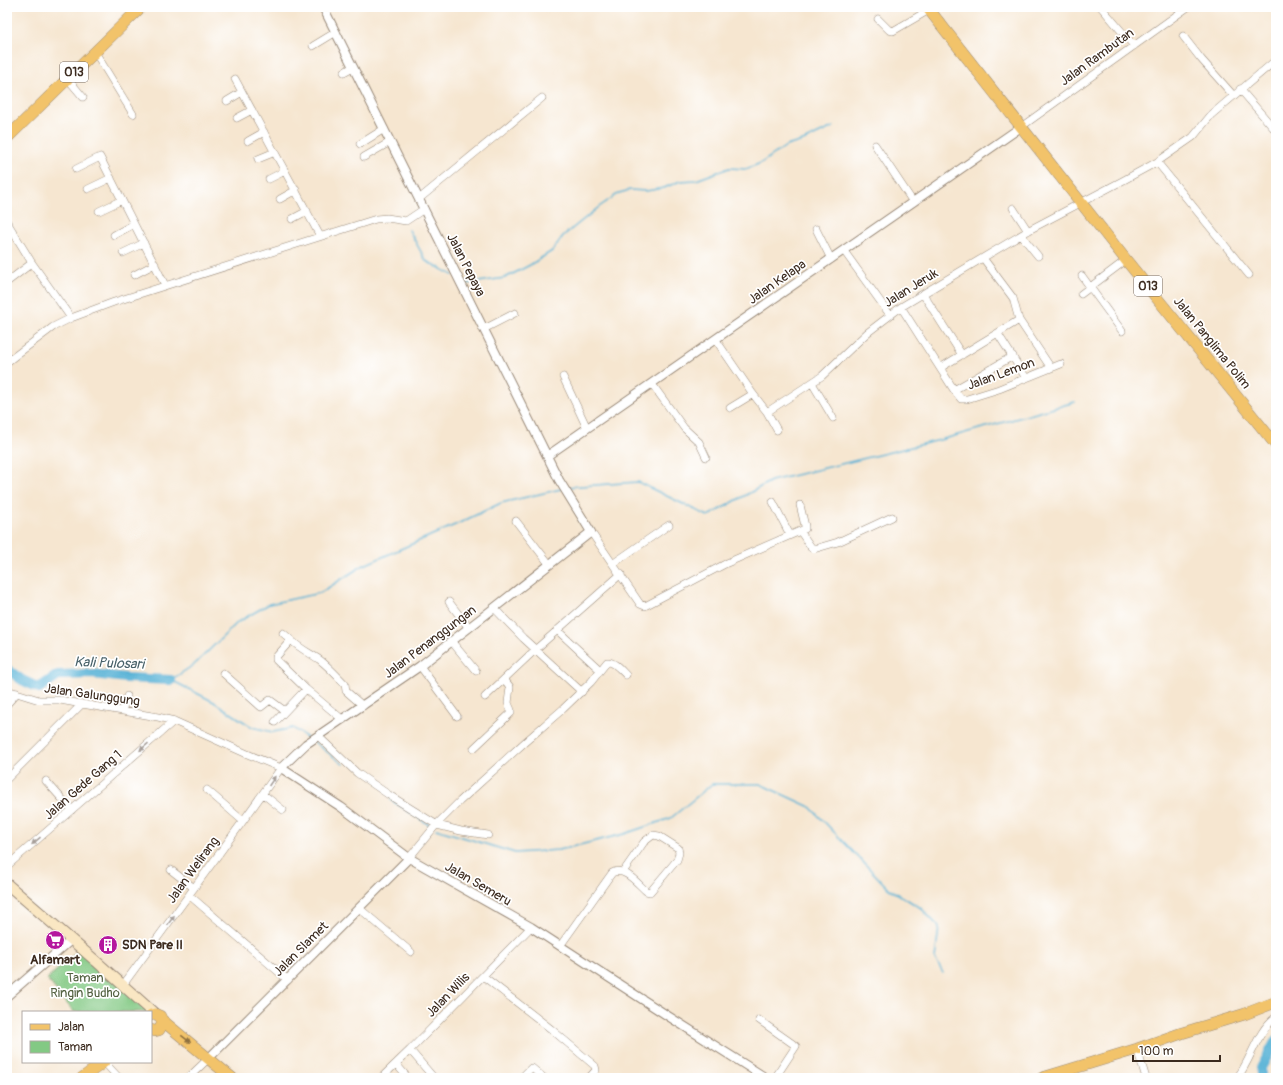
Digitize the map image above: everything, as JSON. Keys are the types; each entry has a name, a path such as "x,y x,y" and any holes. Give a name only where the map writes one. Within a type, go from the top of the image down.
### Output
{"main road":[{"name":"013","path":"7,138 141,7"},
{"name":"013","path":"928,8 1021,127"},
{"name":"Jalan Panglima Polim","path":"1021,127 1126,260 1276,445"},
{"path":"7,884 123,985 150,1011"},
{"path":"1042,1078 1245,1014 1276,1002"},
{"path":"156,1017 209,1058 232,1078"},
{"path":"152,1030 159,1030 163,1026 156,1017"},
{"path":"82,1078 103,1063"}],"street":[{"name":"Jalan Pepaya","path":"323,7 559,480 591,532"},
{"path":"1101,7 1130,48"},
{"name":"Jalan Rambutan","path":"1021,127 1188,7"},
{"path":"878,20 889,30 894,31 928,8"},
{"path":"313,46 336,32"},
{"path":"1183,36 1201,60 1233,95"},
{"path":"95,52 133,114"},
{"name":"Jalan Jeruk","path":"767,412 822,376 867,333 901,307 1025,233 1157,162 1193,137 1211,115 1276,60"},
{"path":"344,72 353,67"},
{"path":"68,78 83,97"},
{"path":"235,79 320,236"},
{"path":"1240,89 1276,131"},
{"path":"227,101 242,92"},
{"path":"419,199 542,98"},
{"path":"237,118 252,110"},
{"name":"Jalan Kelapa","path":"547,456 1021,127"},
{"path":"360,144 384,129"},
{"path":"248,141 264,132"},
{"path":"364,157 390,142"},
{"path":"875,145 913,202"},
{"path":"258,160 275,152"},
{"path":"76,169 100,157 166,285"},
{"path":"1157,162 1249,275"},
{"path":"269,179 285,171"},
{"path":"88,189 111,178"},
{"path":"280,199 296,190"},
{"path":"99,211 122,200"},
{"path":"1013,208 1038,256"},
{"path":"7,362 53,327 70,318 166,285 378,218 391,218 406,221 424,209"},
{"path":"292,219 307,211"},
{"path":"7,222 32,263 70,318"},
{"path":"114,235 134,224"},
{"path":"816,229 831,260"},
{"path":"123,253 144,243"},
{"path":"844,251 890,316"},
{"path":"983,258 1013,298 1019,320 1051,368"},
{"path":"1082,294 1126,260"},
{"path":"7,282 32,263"},
{"path":"134,275 154,264"},
{"path":"1082,276 1122,332"},
{"path":"923,294 962,355"},
{"name":"Jalan Lemon","path":"901,307 954,390 960,398 964,400 999,389 1061,364"},
{"path":"484,329 515,314"},
{"path":"940,368 1019,320"},
{"path":"998,334 1026,378"},
{"path":"716,340 767,412 777,430"},
{"path":"954,390 1013,356"},
{"path":"563,376 587,428"},
{"path":"812,383 833,418"},
{"path":"652,384 684,428 699,442 706,457"},
{"path":"730,408 753,394"},
{"path":"773,502 790,535"},
{"path":"591,532 614,563 640,604 646,606 727,563 804,529 805,525 800,505"},
{"path":"800,531 814,549 838,542 892,517"},
{"path":"516,521 550,565"},
{"path":"614,563 669,525"},
{"name":"Jalan Penanggungan","path":"281,768 306,744 420,666 495,609 591,532"},
{"path":"485,697 557,630 621,574"},
{"path":"449,602 469,628"},
{"path":"495,609 582,692"},
{"path":"557,630 600,670"},
{"path":"283,633 301,649 319,659 329,667 345,684 346,691 362,706"},
{"path":"291,640 276,657 276,660 306,689 343,720"},
{"path":"452,642 476,671"},
{"path":"409,858 435,827 478,784 582,692 607,662 610,662 626,675"},
{"path":"420,666 458,716"},
{"path":"224,673 262,707 270,700 285,711"},
{"path":"474,748 511,712 508,703 510,687 504,679"},
{"path":"275,722 306,689"},
{"name":"Jalan Galunggung","path":"7,690 39,700 60,700 174,721"},
{"path":"7,704 17,693"},
{"path":"122,711 127,696"},
{"path":"7,779 82,704"},
{"name":"Jalan Semeru","path":"174,721 281,768 341,807 409,858 531,928 766,1078"},
{"name":"Jalan Gede Gang 1","path":"7,866 174,721"},
{"path":"316,737 357,773 435,827 488,835"},
{"name":"Jalan Welirang","path":"123,985 244,821 281,768"},
{"path":"46,781 72,810"},
{"path":"207,790 244,821"},
{"path":"263,794 283,810"},
{"path":"560,946 612,873 618,871 623,872 650,892 677,860 679,854 678,848 659,836 653,835 644,842 623,872"},
{"name":"Jalan Slamet","path":"209,1058 409,858"},
{"path":"171,870 194,888"},
{"path":"189,895 288,980"},
{"path":"359,908 410,952"},
{"name":"Jalan Wilis","path":"381,1078 531,928"},
{"path":"7,996 72,940"},
{"path":"483,976 551,1029 595,1066 596,1070 589,1078"},
{"path":"1237,1078 1247,1065 1263,1030 1269,1022 1276,1017"},
{"path":"759,1020 796,1046 775,1078"},
{"path":"1136,1049 1146,1078"},
{"path":"410,1050 434,1078"},
{"path":"188,1078 209,1058"},
{"path":"105,1063 119,1078"},
{"path":"396,1064 408,1078"},
{"path":"524,1076 532,1068 544,1078"}],"green space":[{"name":"Taman Ringin Budho","path":"81,948 150,1011 73,1011 47,979"}],"waterway":[{"path":"465,284 505,278 530,265 552,251 563,236 619,193 630,190 646,191 664,188 680,181 696,180 729,168 746,169 761,163 786,146 803,141 833,127"},
{"path":"409,230 426,261 453,275"},
{"path":"566,487 638,482 708,516 771,481 940,440 1075,402"},
{"path":"171,680 195,664 238,622 269,604 320,593 362,566 501,503 561,489"},
{"name":"Kali Pulosari","path":"7,669 22,680 39,688 58,675 93,674 126,678 171,680"},
{"path":"171,680 214,702 252,727 273,732 293,728 309,739"},
{"path":"314,742 343,764"},
{"path":"436,829 515,853 559,850 624,834 671,818 712,784 760,784 810,807 888,888 921,908 939,927 935,959 943,973"},
{"path":"391,800 431,826"},
{"path":"1261,1078 1261,1068 1276,1040"}],"place":[{"name":"Alfamart","path":"55,940"},
{"name":"SDN Pare II","path":"108,945"}]}
